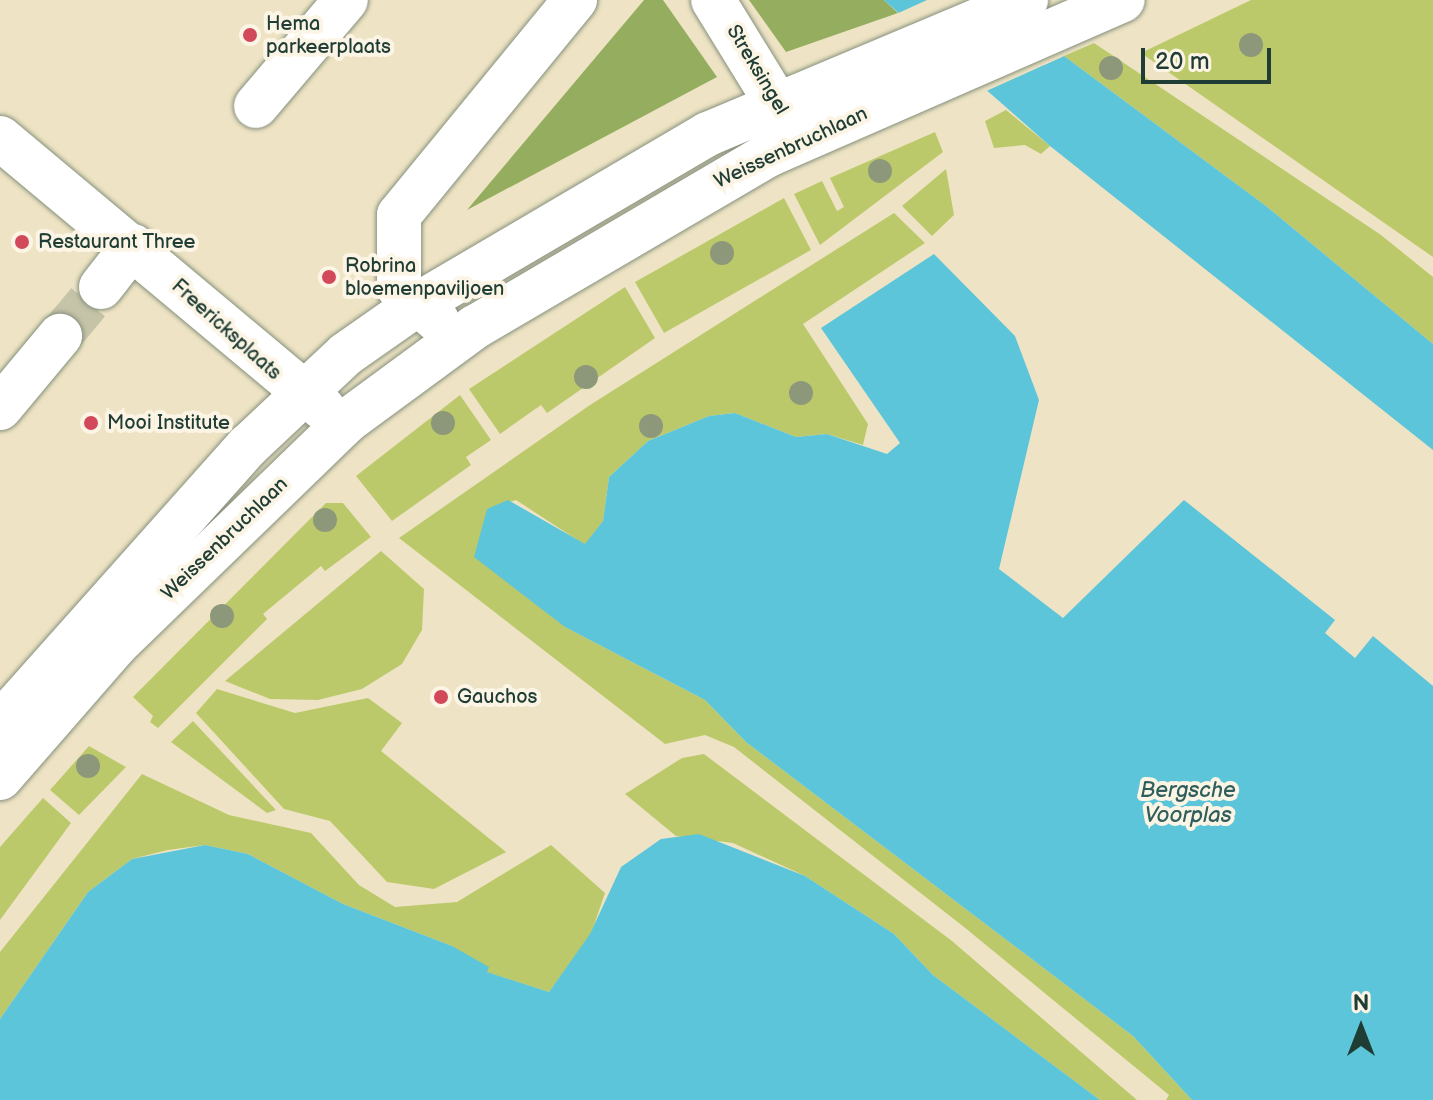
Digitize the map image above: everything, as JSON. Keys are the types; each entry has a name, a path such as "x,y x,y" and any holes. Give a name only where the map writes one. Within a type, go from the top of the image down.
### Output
{"street":[{"path":"256,106 346,0"},
{"path":"475,327 413,307 399,288 399,215 575,0"},
{"name":"Streksingel","path":"713,0 777,100 799,142"},
{"name":"Weissenbruchlaan","path":"0,778 117,644 347,421 475,327 687,199 799,142 1026,0"},
{"name":"Weissenbruchlaan","path":"0,724 299,395 413,307 630,174 777,100 1073,22 1123,0"},
{"name":"Freericksplaats","path":"0,138 133,246 299,395 347,421"},
{"path":"101,287 133,246"},
{"path":"5,390 60,336"}],"green space":[{"path":"644,0 663,0 717,77 467,210"},
{"path":"749,0 884,0 898,13 786,52"},
{"path":"1251,0 1433,0 1433,257 1141,53"},
{"path":"1094,43 1381,235 1433,277 1433,344 1266,206 1064,56"},
{"path":"1006,110 1050,146 1041,154 1025,145 994,148 985,121"},
{"path":"935,132 943,152 820,245 794,194 822,181 837,211 844,207 830,178"},
{"path":"946,169 954,215 932,236 902,206"},
{"path":"784,198 811,250 664,333 635,282"},
{"path":"894,213 925,243 803,324 868,424 863,445 827,434 796,437 735,413 709,416 648,441 609,477 603,521 585,545 516,500 487,509 565,627 705,700 746,742 1133,1036 1192,1100 1166,1100 1169,1095 964,927 734,747 705,735 665,744 399,538 590,405"},
{"path":"625,287 655,338 547,413 541,405 500,434 469,389"},
{"path":"460,395 491,440 466,457 471,465 392,521 356,476"},
{"path":"326,503 343,503 371,537 325,571 321,566 263,614 267,619 158,728 150,722 153,716 133,697"},
{"path":"381,551 424,589 422,630 402,664 362,689 318,700 270,699 225,681"},
{"path":"217,689 295,713 368,698 402,723 381,751 506,852 434,889 387,882 330,821 284,809 196,713"},
{"path":"193,721 276,810 267,813 171,742"},
{"path":"89,746 126,767 79,815 50,790"},
{"path":"704,754 952,941 1137,1100 1100,1100 933,975 894,934 805,876 733,843 676,836 625,794 682,758"},
{"path":"142,774 229,815 311,833 359,885 395,907 457,902 551,845 605,893 591,934 549,992 486,972 452,946 343,904 248,854 205,845 168,850 132,859 88,892 0,1019 0,952"},
{"path":"43,798 71,823 0,920 0,847"}],"water":[{"path":"884,0 974,0 1044,65 1064,56 1266,206 1433,344 1433,450 1050,146"},
{"name":"Bergsche Voorplas","path":"934,254 1015,336 1039,400 999,569 1063,618 1184,500 1335,620 1325,633 1355,658 1373,636 1433,686 1433,1100 1192,1100 1133,1036 746,742 705,700 565,627 474,557 487,509 508,500 585,544 603,521 609,477 648,441 709,416 735,413 796,437 827,434 887,454 900,443 821,328"},
{"path":"699,834 805,876 894,934 933,975 1100,1100 0,1100 0,1019 88,892 132,859 205,845 248,854 343,904 452,946 489,967 487,972 549,992 590,934 621,867 661,839"}],"pier":[{"path":"927,0 980,0 1045,60 1064,56 982,93 894,15"}],"tunnel":[{"path":"60,336 101,287"}],"place":[{"name":"Hema parkeerplaats","path":"250,35"},
{"name":"Restaurant Three","path":"22,242"},
{"name":"Robrina bloemenpaviljoen","path":"329,277"},
{"name":"Mooi Institute","path":"91,423"},
{"name":"Gauchos","path":"441,697"}]}
